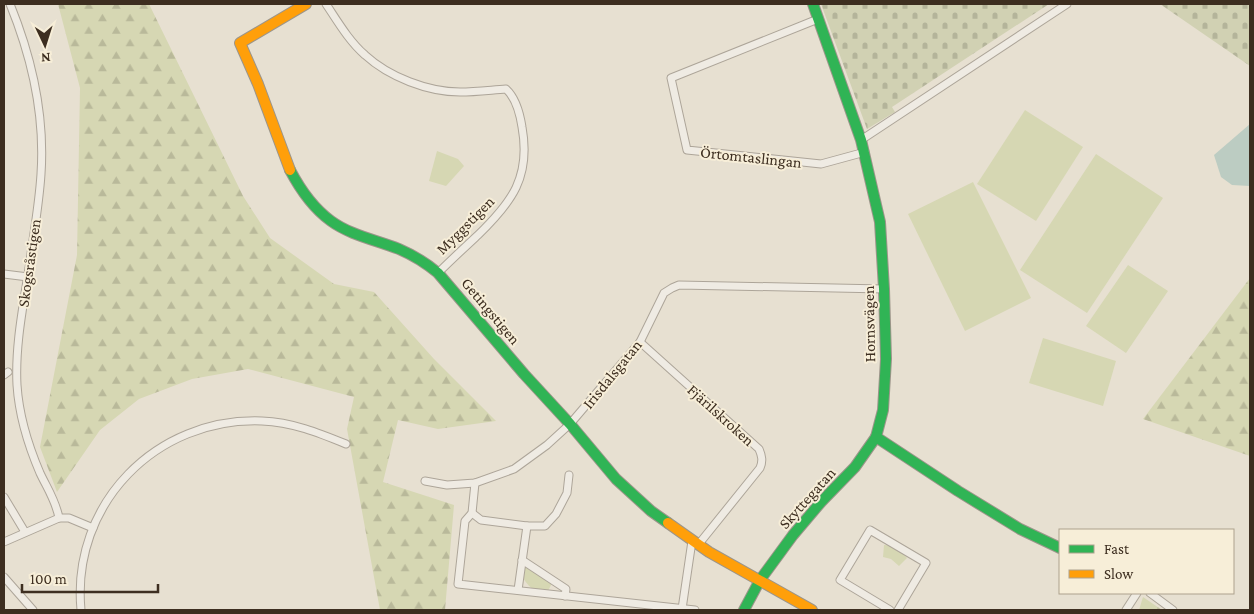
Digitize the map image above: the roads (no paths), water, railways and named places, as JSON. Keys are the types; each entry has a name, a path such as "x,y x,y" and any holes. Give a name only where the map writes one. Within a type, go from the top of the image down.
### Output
{"street":[{"name":"Skogsråstigen","path":"10,4 32,69 40,122 41,172 18,341 17,385 19,407 31,453 54,500 59,518"},
{"name":"Getingstigen","path":"306,4 240,43 258,84 288,165 305,195 331,221 357,234 401,250 438,273 524,374 570,424 616,480 651,511 695,543 760,580"},
{"name":"Myggstigen","path":"326,4 352,42 380,68 396,76 435,89 480,92 506,89 514,100 522,123 525,156 522,174 516,189 506,206 493,220 438,273"},
{"name":"Hornsvägen","path":"813,4 861,140 880,222 886,360 883,410 876,437"},
{"path":"861,140 1067,4"},
{"name":"Örtomtaslingan","path":"818,19 671,78 687,150 821,164 864,152"},
{"path":"4,274 28,277"},
{"name":"Irisdalsgatan","path":"425,481 447,485 475,483 514,469 547,445 570,424 640,342 664,293 679,285 884,289"},
{"name":"Fjärilskroken","path":"640,342 759,449 762,456 760,468 695,543"},
{"path":"81,610 80,587 82,568 93,528 102,507 114,490 140,462 158,449 196,431 236,422 261,421 282,422 310,430 346,444"},
{"path":"876,437 1020,529 1059,548"},
{"name":"Skyttegatan","path":"744,610 760,580 793,536 821,502 855,467 876,437"},
{"path":"472,513 482,520 527,526 545,526 556,514 567,493 569,475"},
{"path":"475,483 472,513 465,520 458,584 695,610"},
{"path":"4,497 26,532"},
{"path":"4,542 59,518 69,518 93,528"},
{"path":"518,590 527,526"},
{"path":"890,610 840,580 870,530 926,563 898,610"},
{"path":"682,609 695,543"},
{"path":"522,560 566,589 565,596"},
{"path":"4,576 33,610"},
{"path":"760,580 812,610"},
{"path":"1126,610 1135,594"},
{"path":"1151,594 1169,609"}]}
